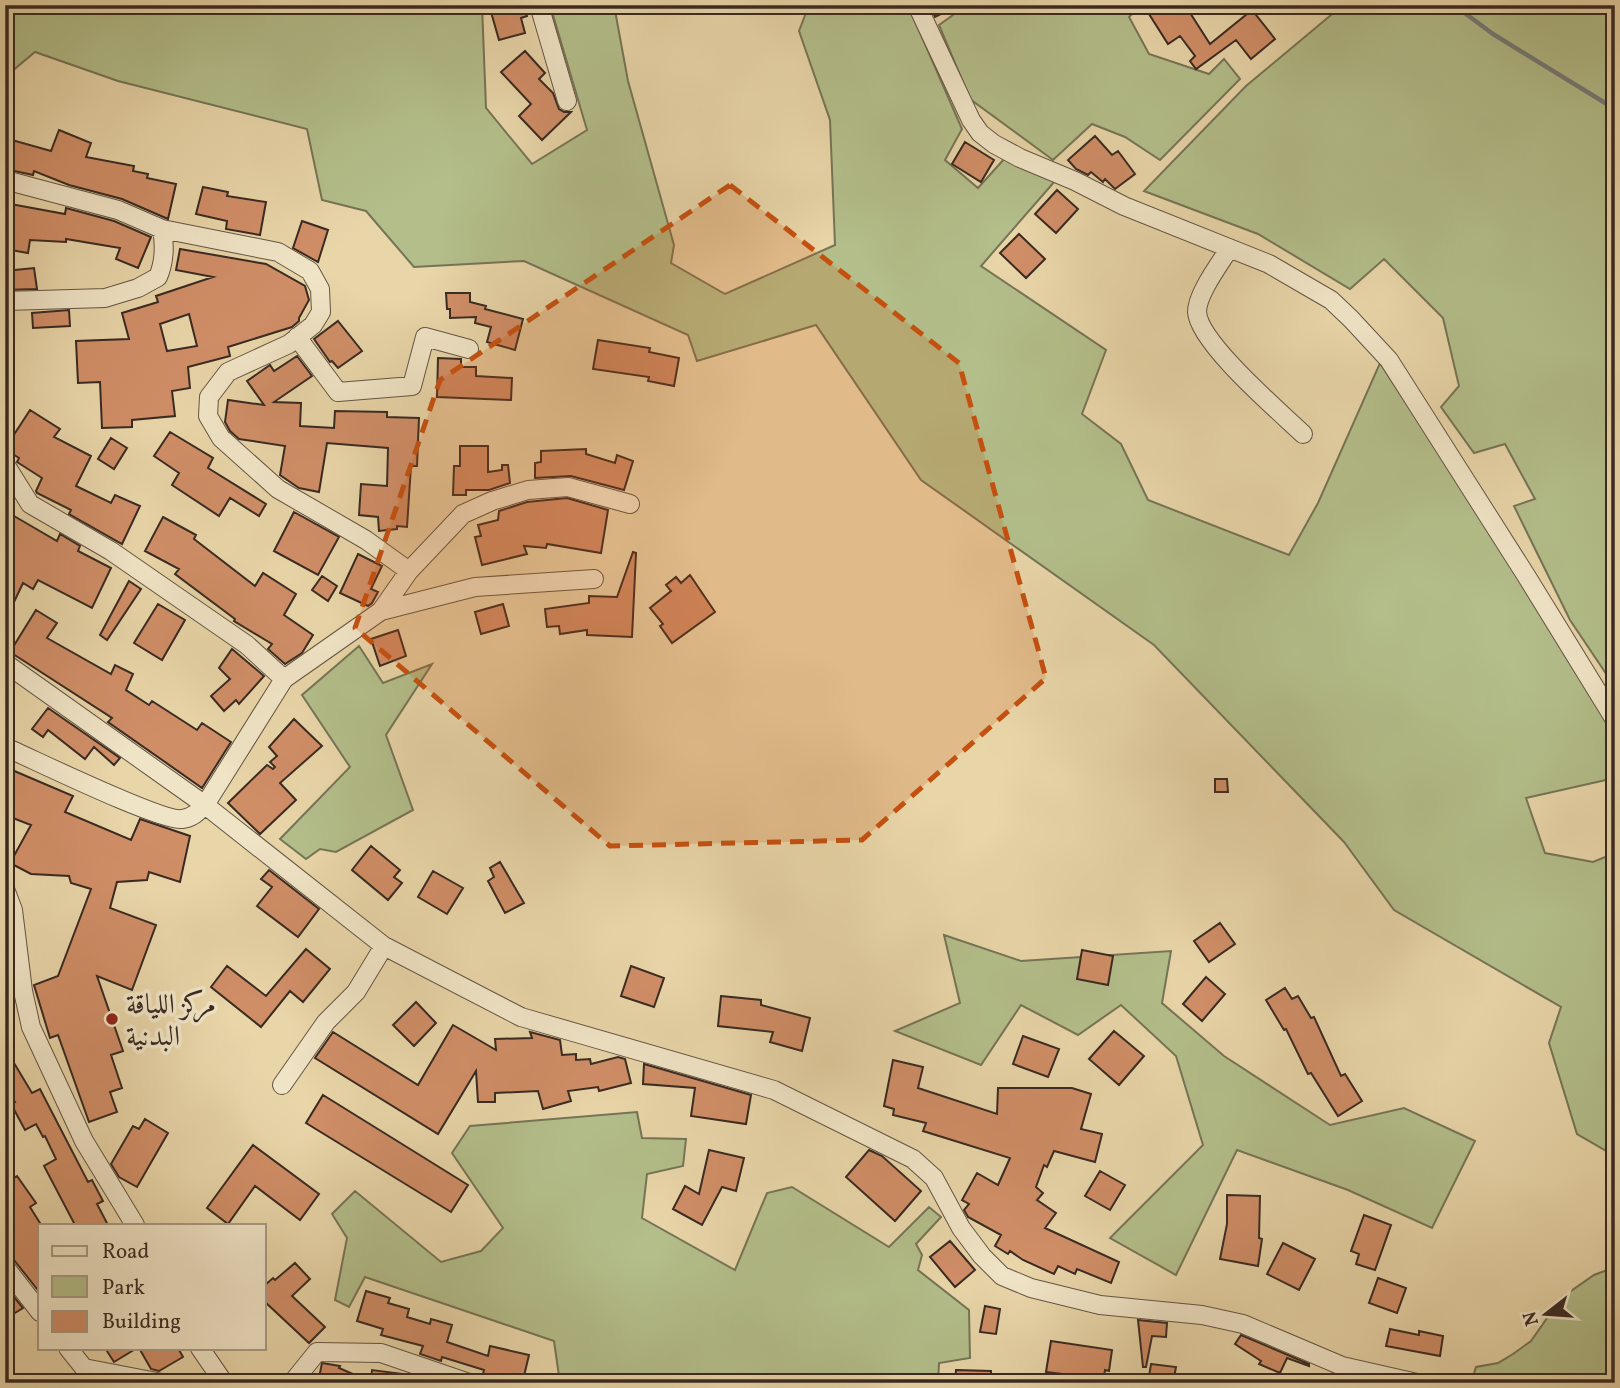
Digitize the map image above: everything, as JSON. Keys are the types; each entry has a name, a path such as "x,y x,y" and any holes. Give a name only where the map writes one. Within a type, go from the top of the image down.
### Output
{"street":[{"path":"539,5 567,101"},
{"path":"917,5 971,120 980,133 994,144 1124,206 1269,264 1331,300 1389,360 1615,720"},
{"path":"5,180 118,210 162,229 278,252 310,271 320,289 321,312 313,325 289,344 228,373 209,397 208,416 222,438 278,489 366,540 409,571"},
{"path":"5,301 105,298 138,288 158,277 163,265 162,229"},
{"path":"1229,249 1200,297 1197,310 1200,323 1211,341 1254,388 1303,433"},
{"path":"297,337 338,392 412,386 425,337 469,349"},
{"path":"5,464 30,504"},
{"path":"5,483 30,504 111,551 247,645 284,679"},
{"path":"5,747 150,810 180,820 196,815 205,805 284,679 381,611 409,571 463,514 528,490 568,487 630,504"},
{"path":"381,611 475,587 594,579"},
{"path":"5,663 205,805 384,946 522,1017 774,1090 913,1159 934,1178 961,1228 982,1256 1002,1276 1021,1284 1100,1305 1202,1315 1243,1324 1342,1366 1417,1383"},
{"path":"5,889 13,910 23,990 31,1027 84,1141 134,1224"},
{"path":"282,1085 326,1021 356,992 384,946"},
{"path":"5,1267 38,1309"},
{"path":"70,1350 83,1368 162,1383"},
{"path":"201,1350 224,1383"},
{"path":"292,1383 317,1352 382,1353 469,1383"}],"highlighted area":[{"path":"730,185 959,363 1046,678 862,840 610,846 355,628 440,380"}],"green space":[{"path":"5,5 482,5 486,108 532,164 587,130 550,5 614,5 628,81 674,245 671,263 725,294 835,245 830,120 799,31 809,5 908,5 962,129 945,160 978,188 1005,158 1055,181 981,266 1106,350 1082,414 1121,444 1148,500 1289,555 1318,503 1380,363 1506,557 1615,735 1615,778 1526,798 1545,853 1593,862 1615,853 1615,1156 1577,1134 1549,1043 1561,1007 1394,910 1344,842 1154,645 921,480 816,325 697,361 688,335 524,261 414,267 366,211 322,200 307,129 118,81 35,52 5,77"},
{"path":"967,5 1142,5 1129,17 1149,54 1209,74 1224,59 1240,79 1160,160 1125,137 1092,124 1053,160 970,99 939,25"},
{"path":"1343,5 1615,5 1615,687 1570,620 1514,506 1535,499 1505,444 1474,453 1441,407 1459,386 1443,318 1384,259 1350,289 1258,234 1144,191 1246,86"},
{"path":"359,646 383,683 432,664 386,735 413,810 336,852 320,849 306,859 280,839 350,767 302,695"},
{"path":"944,935 1021,961 1171,951 1162,1003 1224,1056 1330,1125 1404,1108 1475,1141 1432,1228 1348,1190 1237,1150 1176,1275 1110,1238 1203,1145 1176,1056 1121,1005 1078,1035 1021,1005 981,1065 895,1031 960,1003"},
{"path":"637,1112 642,1138 686,1139 683,1166 647,1174 642,1218 735,1270 767,1193 792,1187 889,1247 929,1207 941,1217 916,1244 922,1255 918,1270 969,1310 970,1358 939,1363 938,1383 560,1383 554,1341 365,1277 349,1307 335,1300 347,1238 332,1214 355,1191 441,1262 481,1251 503,1228 452,1153 470,1126"},
{"path":"1615,1267 1615,1383 1471,1383 1476,1367 1498,1363 1531,1341 1561,1298 1594,1275"}],"building":[{"path":"489,5 524,5 527,16 521,18 525,33 499,40"},
{"path":"930,5 959,5 935,17"},
{"path":"1163,5 1185,5 1210,44 1252,10 1275,39 1251,59 1236,40 1196,69 1190,61 1195,56 1180,36 1168,44 1149,14"},
{"path":"525,51 545,73 539,79 553,93 559,109 571,112 542,140 519,116 531,104 501,72"},
{"path":"59,130 91,143 86,157 134,166 133,171 148,174 147,178 176,184 168,219 122,199 69,185 34,171 33,175 5,169 5,138 51,151"},
{"path":"1095,136 1112,155 1118,151 1135,174 1115,189 1105,179 1103,182 1091,172 1088,175 1076,169 1068,160"},
{"path":"965,142 994,160 981,182 952,164"},
{"path":"203,187 228,192 227,196 266,202 260,235 226,229 227,221 196,214"},
{"path":"1057,190 1078,209 1056,233 1035,214"},
{"path":"5,203 65,214 66,208 114,221 151,237 138,268 116,259 120,248 66,239 66,242 30,240 28,253 5,249"},
{"path":"302,221 328,230 318,262 293,248"},
{"path":"1019,234 1045,259 1026,278 1000,253"},
{"path":"180,249 266,264 305,286 309,300 299,321 292,327 228,347 230,356 188,367 190,388 172,391 175,416 132,420 132,427 102,428 100,382 78,383 76,341 129,339 122,313 158,302 156,296 213,277 176,270","holes":["189,314 197,346 167,351 160,324"]},
{"path":"34,268 37,289 5,290 5,271"},
{"path":"446,293 470,293 470,302 523,319 515,350 487,342 491,327 475,323 476,317 450,318"},
{"path":"69,310 70,326 33,328 32,313"},
{"path":"338,321 362,351 338,368 330,362 314,339"},
{"path":"598,340 650,348 649,352 679,358 674,386 648,381 649,377 593,369"},
{"path":"297,356 312,376 274,402 301,403 300,426 334,428 335,411 387,412 387,417 419,418 417,466 411,466 407,527 397,526 397,529 379,531 378,517 359,515 361,484 387,486 388,448 327,443 319,492 299,488 280,475 285,446 239,439 230,431 225,422 228,400 264,405 247,381 270,365 274,371"},
{"path":"438,358 461,359 461,367 476,367 476,376 512,378 511,400 437,397"},
{"path":"30,410 60,429 54,437 91,456 76,486 111,503 115,495 140,506 122,544 69,514 71,510 37,493 42,478 17,462 19,458 5,449 5,420 15,433"},
{"path":"170,432 213,458 208,468 266,504 259,516 230,498 219,516 172,485 179,473 154,456"},
{"path":"111,438 127,448 114,469 98,459"},
{"path":"460,446 488,446 488,472 502,470 502,465 508,465 510,483 489,490 466,490 466,495 453,495 454,466 460,466"},
{"path":"586,449 586,454 615,463 617,455 633,461 624,490 571,476 535,478 535,463 541,462 541,451"},
{"path":"567,498 608,510 601,553 547,544 546,548 524,546 527,554 482,565 475,537 481,536 478,525 498,520 499,511 527,502"},
{"path":"294,512 339,537 318,575 274,551"},
{"path":"14,516 57,541 60,534 80,546 78,551 111,568 92,608 38,580 33,589 23,583 5,621 5,532"},
{"path":"163,517 196,535 194,539 255,586 263,573 296,594 284,615 313,635 302,653 285,664 268,649 272,644 234,621 235,619 175,574 179,569 145,551"},
{"path":"633,552 636,553 632,637 587,635 587,630 560,634 559,626 547,627 545,609 589,603 589,596 617,597"},
{"path":"358,554 382,566 371,589 378,592 368,606 340,593"},
{"path":"690,575 715,612 672,643 660,626 663,624 650,608 671,591 666,585 676,577 681,583"},
{"path":"322,576 337,586 328,601 312,590"},
{"path":"129,581 141,589 107,640 100,635"},
{"path":"158,604 185,620 162,660 134,643"},
{"path":"503,604 509,626 481,634 475,612"},
{"path":"36,610 57,623 47,638 111,674 115,665 133,674 126,690 149,705 152,701 197,730 202,723 231,742 202,788 108,722 112,718 10,652"},
{"path":"398,630 406,656 380,666 371,639"},
{"path":"232,649 264,676 239,704 236,700 224,711 211,696 230,679 219,668"},
{"path":"48,708 120,758 114,765 94,747 85,759 48,730 43,737 32,729"},
{"path":"294,719 322,746 280,783 296,800 260,834 228,803 267,765 273,769 275,767 270,762 277,756 269,747"},
{"path":"5,767 73,796 65,812 131,840 140,819 190,836 180,882 149,872 147,880 117,882 110,908 156,925 132,990 97,976 123,1051 111,1055 122,1088 110,1092 117,1112 89,1122 58,1035 50,1038 34,985 58,976 91,889 71,883 69,876 31,874 10,863 31,825 5,815"},
{"path":"1215,779 1227,779 1228,792 1215,792"},
{"path":"371,846 400,870 394,877 402,883 388,900 352,870"},
{"path":"500,862 524,903 505,913 488,881 494,877 490,868"},
{"path":"269,870 319,909 298,937 257,906 272,887 261,879"},
{"path":"433,871 463,888 447,914 418,897"},
{"path":"1220,923 1235,944 1209,962 1194,941"},
{"path":"306,949 330,969 303,1002 290,991 261,1027 211,987 227,966 266,996"},
{"path":"1082,950 1113,956 1108,985 1077,979"},
{"path":"631,966 664,978 654,1007 621,996"},
{"path":"1206,977 1225,994 1202,1021 1183,1004"},
{"path":"1285,988 1292,999 1298,996 1311,1018 1314,1017 1341,1076 1345,1074 1362,1101 1338,1116 1311,1073 1308,1074 1286,1029 1284,1030 1266,1000"},
{"path":"721,996 761,1000 761,1005 810,1018 802,1051 770,1042 773,1032 718,1026"},
{"path":"416,1002 436,1023 414,1046 393,1025"},
{"path":"453,1025 496,1050 495,1039 532,1038 530,1032 560,1040 562,1055 576,1054 576,1060 590,1059 591,1064 618,1057 625,1059 631,1083 599,1091 598,1087 568,1091 571,1101 543,1109 538,1091 495,1093 495,1102 478,1102 476,1071 438,1134 315,1058 333,1032 418,1085"},
{"path":"1114,1031 1144,1056 1119,1085 1089,1059"},
{"path":"1023,1036 1059,1049 1048,1077 1013,1064"},
{"path":"5,1048 32,1093 40,1089 88,1182 92,1180 103,1201 97,1204 107,1224 74,1224 44,1166 56,1159 45,1136 43,1137 36,1124 25,1130 11,1104 15,1102 5,1086"},
{"path":"893,1060 923,1067 918,1088 997,1114 998,1088 1072,1088 1091,1094 1081,1129 1102,1134 1095,1162 1054,1151 1047,1167 1044,1165 1036,1187 1043,1193 1037,1200 1056,1213 1045,1228 1119,1262 1111,1283 1077,1269 1075,1274 1058,1266 1054,1274 995,1246 1001,1235 968,1217 964,1210 969,1204 962,1200 977,1173 998,1185 1010,1158 923,1131 926,1123 893,1115 894,1109 884,1106"},
{"path":"644,1064 751,1095 746,1124 691,1116 695,1088 643,1084"},
{"path":"323,1095 468,1185 451,1212 306,1123"},
{"path":"145,1119 168,1133 137,1187 119,1177 111,1164 133,1126 139,1129"},
{"path":"253,1145 319,1194 300,1220 255,1186 228,1224 207,1208"},
{"path":"709,1150 744,1158 736,1191 722,1187 702,1225 673,1209 685,1186 699,1194"},
{"path":"869,1150 882,1156 921,1191 895,1221 846,1177"},
{"path":"1100,1171 1125,1185 1110,1210 1085,1196"},
{"path":"17,1176 36,1203 30,1207 40,1223 37,1289 14,1260 5,1256 5,1184"},
{"path":"1227,1195 1260,1196 1259,1238 1262,1239 1258,1266 1220,1259 1227,1224"},
{"path":"1364,1215 1391,1225 1375,1270 1356,1264 1359,1254 1351,1251"},
{"path":"950,1241 975,1270 955,1287 930,1257"},
{"path":"1283,1243 1315,1259 1299,1290 1267,1274"},
{"path":"295,1263 310,1279 292,1296 325,1327 309,1343 266,1303 266,1284 273,1278 275,1280"},
{"path":"1378,1278 1406,1288 1397,1313 1369,1303"},
{"path":"5,1286 23,1308 5,1319"},
{"path":"366,1291 390,1298 388,1303 409,1309 407,1317 430,1324 431,1319 452,1325 447,1342 488,1356 490,1346 529,1355 524,1376 515,1374 513,1382 483,1374 484,1370 442,1357 441,1361 420,1354 423,1346 381,1335 383,1329 357,1321"},
{"path":"985,1306 1000,1309 996,1334 980,1332"},
{"path":"1138,1320 1167,1323 1166,1337 1152,1336 1146,1367 1143,1367"},
{"path":"1390,1329 1419,1335 1419,1331 1443,1336 1440,1356 1386,1346"},
{"path":"1241,1335 1309,1366 1287,1358 1280,1373 1259,1364 1261,1361 1235,1344"},
{"path":"1051,1341 1112,1350 1109,1371 1105,1370 1103,1383 1070,1383 1070,1375 1046,1372"},
{"path":"106,1350 134,1350 114,1362"},
{"path":"140,1350 179,1350 183,1357 159,1371 151,1369"},
{"path":"322,1363 340,1366 339,1368 371,1382 372,1370 411,1375 410,1383 318,1383"},
{"path":"1151,1364 1176,1367 1173,1383 1148,1383"},
{"path":"956,1370 991,1371 991,1383 955,1383"}],"waterway":[{"path":"1454,5 1493,34 1615,109"}],"place":[{"name":"مركز اللياقة البدنية","path":"112,1019"}]}
